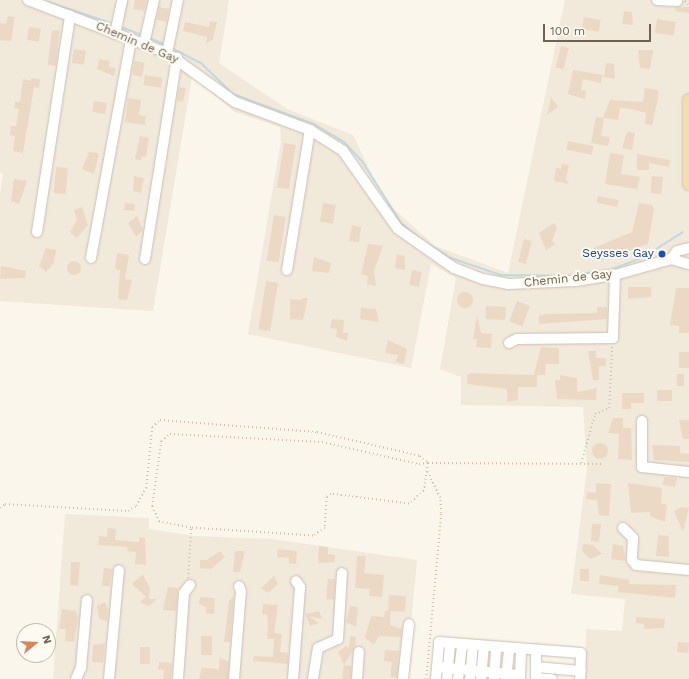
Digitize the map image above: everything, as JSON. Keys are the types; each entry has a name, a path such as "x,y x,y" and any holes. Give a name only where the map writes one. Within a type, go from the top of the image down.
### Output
{"main road":[{"path":"689,100 689,184"}],"street":[{"name":"Chemin de Gay","path":"28,0 172,56 235,102 310,130 343,151 398,229 454,268 508,284 615,275 671,259 677,251 689,248"},
{"path":"115,34 122,0"},
{"path":"144,44 154,0"},
{"path":"145,259 178,0"},
{"path":"657,0 680,1"},
{"path":"37,232 70,16"},
{"path":"91,258 131,39"},
{"path":"287,270 310,130"},
{"path":"671,259 689,264"},
{"path":"509,344 517,339 613,338 615,275"},
{"path":"642,421 642,467 689,472"},
{"path":"623,528 633,538 632,560 636,565 689,570"},
{"path":"109,679 119,570"},
{"path":"313,679 318,648 338,639 342,572"},
{"path":"293,679 300,587 296,581"},
{"path":"178,679 184,593 190,585"},
{"path":"234,679 241,591 239,586"},
{"path":"76,679 81,668 87,600"},
{"path":"403,679 409,624"},
{"path":"436,679 439,642 521,649 536,653 581,660 580,675 536,667"},
{"path":"447,679 450,643"},
{"path":"459,674 462,644"},
{"path":"470,675 473,645"},
{"path":"481,675 484,646"},
{"path":"494,676 496,647"},
{"path":"506,676 509,648"},
{"path":"437,667 448,668 459,674 520,677 521,649"},
{"path":"357,679 359,652"},
{"path":"536,653 536,678 552,679"}],"path":[{"path":"680,1 689,5"},
{"path":"581,463 595,414 609,408 613,338"},
{"path":"0,508 5,504 128,511 136,506 146,488 152,427 160,420 317,432 420,456 428,463"},
{"path":"428,463 424,491 409,504 330,494 327,497 325,528 314,536 191,528 155,519 152,506 164,436 322,442 419,464 428,463 601,464"},
{"path":"426,470 440,498 441,513 426,679"},
{"path":"190,585 187,575 191,528"}],"shaded area":[{"path":"0,0 229,0 219,63 287,109 353,135 384,200 435,246 508,273 565,0 689,0 689,679 586,679 586,629 622,631 625,599 571,594 587,468 583,407 461,405 461,377 440,369 456,278 431,264 411,368 248,334 281,141 280,127 235,112 192,77 153,311 0,301 0,194 3,174 0,172"},
{"path":"65,514 149,518 149,529 194,536 272,539 417,560 406,679 53,679 54,663 56,663 56,638"}],"building":[{"path":"135,0 147,0 144,11 133,9"},
{"path":"159,7 169,9 166,22 157,20"},
{"path":"676,7 689,7 689,13 675,11"},
{"path":"624,11 632,12 633,25 622,24"},
{"path":"8,16 15,17 11,41 0,40 0,23 6,24"},
{"path":"584,17 601,20 599,32 582,29"},
{"path":"657,19 676,22 674,36 655,33"},
{"path":"210,21 217,22 213,39 206,44 207,37 183,31 185,22 209,27"},
{"path":"29,27 41,29 39,42 27,40"},
{"path":"52,30 60,31 56,66 48,65"},
{"path":"561,46 569,48 563,69 556,67"},
{"path":"74,49 86,51 84,65 72,63"},
{"path":"638,50 653,50 650,69 640,68"},
{"path":"99,59 110,61 109,67 116,68 114,76 97,69"},
{"path":"135,61 145,63 142,77 132,75"},
{"path":"606,63 614,64 615,79 604,77"},
{"path":"573,70 603,75 601,83 583,79 581,90 586,91 585,99 568,94"},
{"path":"145,75 163,78 161,88 143,85"},
{"path":"31,78 40,79 39,88 34,87 23,153 13,151 15,136 10,135 11,126 16,126 19,109 14,108 15,102 20,102 23,79 31,81"},
{"path":"179,87 186,88 183,102 177,101"},
{"path":"645,88 658,90 659,94 652,125 645,124 646,113 631,109 620,108 618,120 603,118 610,100 643,102"},
{"path":"551,97 558,107 547,115 550,103"},
{"path":"128,98 141,100 139,115 146,116 145,125 125,122"},
{"path":"94,101 107,103 105,114 92,112"},
{"path":"596,117 604,118 601,136 610,137 608,146 591,143"},
{"path":"627,132 635,133 632,150 622,148"},
{"path":"140,136 149,138 146,157 142,156 141,160 135,159"},
{"path":"568,141 594,146 592,155 566,150"},
{"path":"284,143 296,145 289,189 277,187"},
{"path":"89,152 99,153 94,174 82,169"},
{"path":"610,153 624,155 621,174 640,177 637,189 605,184"},
{"path":"637,154 670,160 669,167 649,163 649,170 637,170"},
{"path":"562,164 569,165 566,179 569,184 554,181 556,168 561,169"},
{"path":"56,167 68,168 66,194 54,193"},
{"path":"134,176 144,178 141,193 133,191"},
{"path":"652,176 663,177 661,194 651,193"},
{"path":"14,179 27,181 19,204 11,201"},
{"path":"598,196 619,200 617,207 597,203"},
{"path":"125,203 135,204 134,211 124,210"},
{"path":"323,203 336,205 333,224 320,222"},
{"path":"639,203 652,205 654,209 648,244 599,261 594,248 632,232"},
{"path":"82,207 88,225 77,238 70,232 77,220 74,210"},
{"path":"274,215 286,217 279,262 267,260"},
{"path":"137,216 143,230 136,237 128,223"},
{"path":"554,223 557,228 552,241 555,244 546,250 539,233"},
{"path":"352,225 361,227 359,242 349,241"},
{"path":"524,239 532,241 526,264 518,262"},
{"path":"368,244 383,246 374,271 376,286 367,285 368,276 361,274"},
{"path":"46,248 56,250 54,263 46,272 39,266"},
{"path":"117,253 129,255 125,279 132,280 127,300 118,299 120,270 115,269"},
{"path":"397,254 405,256 405,270 395,268"},
{"path":"314,257 331,263 329,273 312,271"},
{"path":"71,261 77,261 81,265 81,271 77,275 71,275 67,271 67,265"},
{"path":"1,266 26,271 25,278 0,279"},
{"path":"412,270 422,272 419,287 409,285"},
{"path":"266,281 278,283 270,331 258,329"},
{"path":"628,287 651,287 651,297 628,299"},
{"path":"676,288 689,288 689,333 679,333 679,326 670,325"},
{"path":"465,292 472,297 473,300 468,307 465,308 458,303 457,300 462,293"},
{"path":"302,298 308,298 303,320 290,319 290,299 302,300"},
{"path":"517,301 530,306 522,327 509,322"},
{"path":"486,306 506,307 505,320 485,319"},
{"path":"597,307 607,307 607,319 539,324 539,316 545,314 597,313"},
{"path":"361,308 376,309 379,322 360,319"},
{"path":"477,316 481,333 492,334 491,348 476,347 477,339 473,339"},
{"path":"332,319 344,320 343,333 348,333 347,341 336,337 337,329 330,328"},
{"path":"388,340 407,349 404,364 396,362 398,355 385,353"},
{"path":"541,347 559,348 559,364 546,364 545,375 537,375 537,387 518,387 518,400 507,402 507,389 467,384 467,375 471,373 534,375"},
{"path":"588,351 596,351 596,358 606,358 606,366 599,366 599,380 593,380"},
{"path":"679,352 689,352 689,368 679,368"},
{"path":"677,374 684,374 684,386 677,386"},
{"path":"560,375 577,378 577,392 597,388 596,400 557,399 555,380 560,380"},
{"path":"657,390 672,390 672,401 657,401"},
{"path":"622,393 644,393 644,403 631,403 631,409 622,409"},
{"path":"613,418 623,418 623,428 631,428 632,460 618,459 619,434 608,433"},
{"path":"679,420 689,420 689,439 683,439"},
{"path":"600,443 607,448 608,451 603,458 600,459 593,454 592,451 597,444"},
{"path":"652,445 680,446 680,453 689,454 689,462 654,460"},
{"path":"664,477 677,478 675,487 663,485"},
{"path":"596,483 611,484 609,516 599,515 597,500 586,499 587,492 596,493"},
{"path":"628,483 662,488 661,503 667,505 665,522 650,516 650,512 631,513"},
{"path":"682,507 689,508 683,532 674,511"},
{"path":"592,524 601,524 599,542 591,541"},
{"path":"108,528 116,529 115,540 139,542 139,537 145,538 146,565 135,564 136,552 127,551 128,547 98,545 99,536 107,537"},
{"path":"658,535 669,536 669,557 656,556"},
{"path":"583,544 593,545 602,554 590,559 582,551"},
{"path":"613,544 623,546 626,561 611,559"},
{"path":"319,546 328,547 328,554 335,555 335,562 318,563"},
{"path":"278,549 297,551 296,564 289,563 289,558 277,557"},
{"path":"220,551 225,557 211,569 200,568 200,560 207,560"},
{"path":"235,551 245,551 240,572 233,572"},
{"path":"357,556 366,556 364,573 384,575 382,597 369,596 370,589 355,588"},
{"path":"71,562 80,562 78,586 70,585"},
{"path":"104,568 112,569 110,587 102,586"},
{"path":"580,569 589,569 589,581 580,581"},
{"path":"143,574 150,588 149,599 157,599 149,606 140,602 146,597 132,584"},
{"path":"600,575 629,580 629,584 676,585 675,598 618,592 618,586 599,584"},
{"path":"274,576 278,584 268,593 261,588"},
{"path":"328,579 335,579 334,600 326,599"},
{"path":"168,587 178,588 176,611 163,610"},
{"path":"389,595 406,596 405,612 388,611"},
{"path":"234,596 230,642 224,642 229,601"},
{"path":"200,597 215,598 214,614 206,613 206,607 199,604"},
{"path":"105,602 108,610 107,621 99,619 97,606"},
{"path":"263,604 278,605 274,633 282,634 280,652 288,653 288,664 253,661 254,656 273,657 274,639 267,639 267,615 262,614"},
{"path":"350,606 358,607 356,627 346,622"},
{"path":"62,609 76,611 78,619 74,642 65,641 66,629 59,629"},
{"path":"319,611 322,619 310,617 319,623 310,626 305,614"},
{"path":"385,611 391,611 390,625 402,629 401,637 379,636 374,644 365,638 371,616 384,617"},
{"path":"636,617 665,619 664,628 644,629 644,624 636,623"},
{"path":"201,636 212,636 212,655 201,655"},
{"path":"350,636 356,637 355,647 344,665 338,652 346,646 349,648"},
{"path":"678,642 689,643 688,653 677,652"},
{"path":"105,643 103,663 92,662 93,645"},
{"path":"140,647 150,647 150,664 140,664"},
{"path":"385,650 399,651 397,677 390,677 392,662 384,661"},
{"path":"220,658 229,662 228,679 199,679 202,668 219,669"},
{"path":"159,662 172,663 171,679 163,679 164,670 158,669"},
{"path":"344,665 351,666 351,679 342,679"}],"waterway":[{"path":"48,2 114,24"},
{"path":"121,27 142,35"},
{"path":"149,38 164,44"},
{"path":"173,49 202,64 233,94 314,124 344,142 362,161 401,223 422,240"},
{"path":"580,274 610,270 644,257 683,232"},
{"path":"430,245 451,258 501,275 569,276"}],"place":[{"name":"Seysses Gay","path":"662,254"}]}
